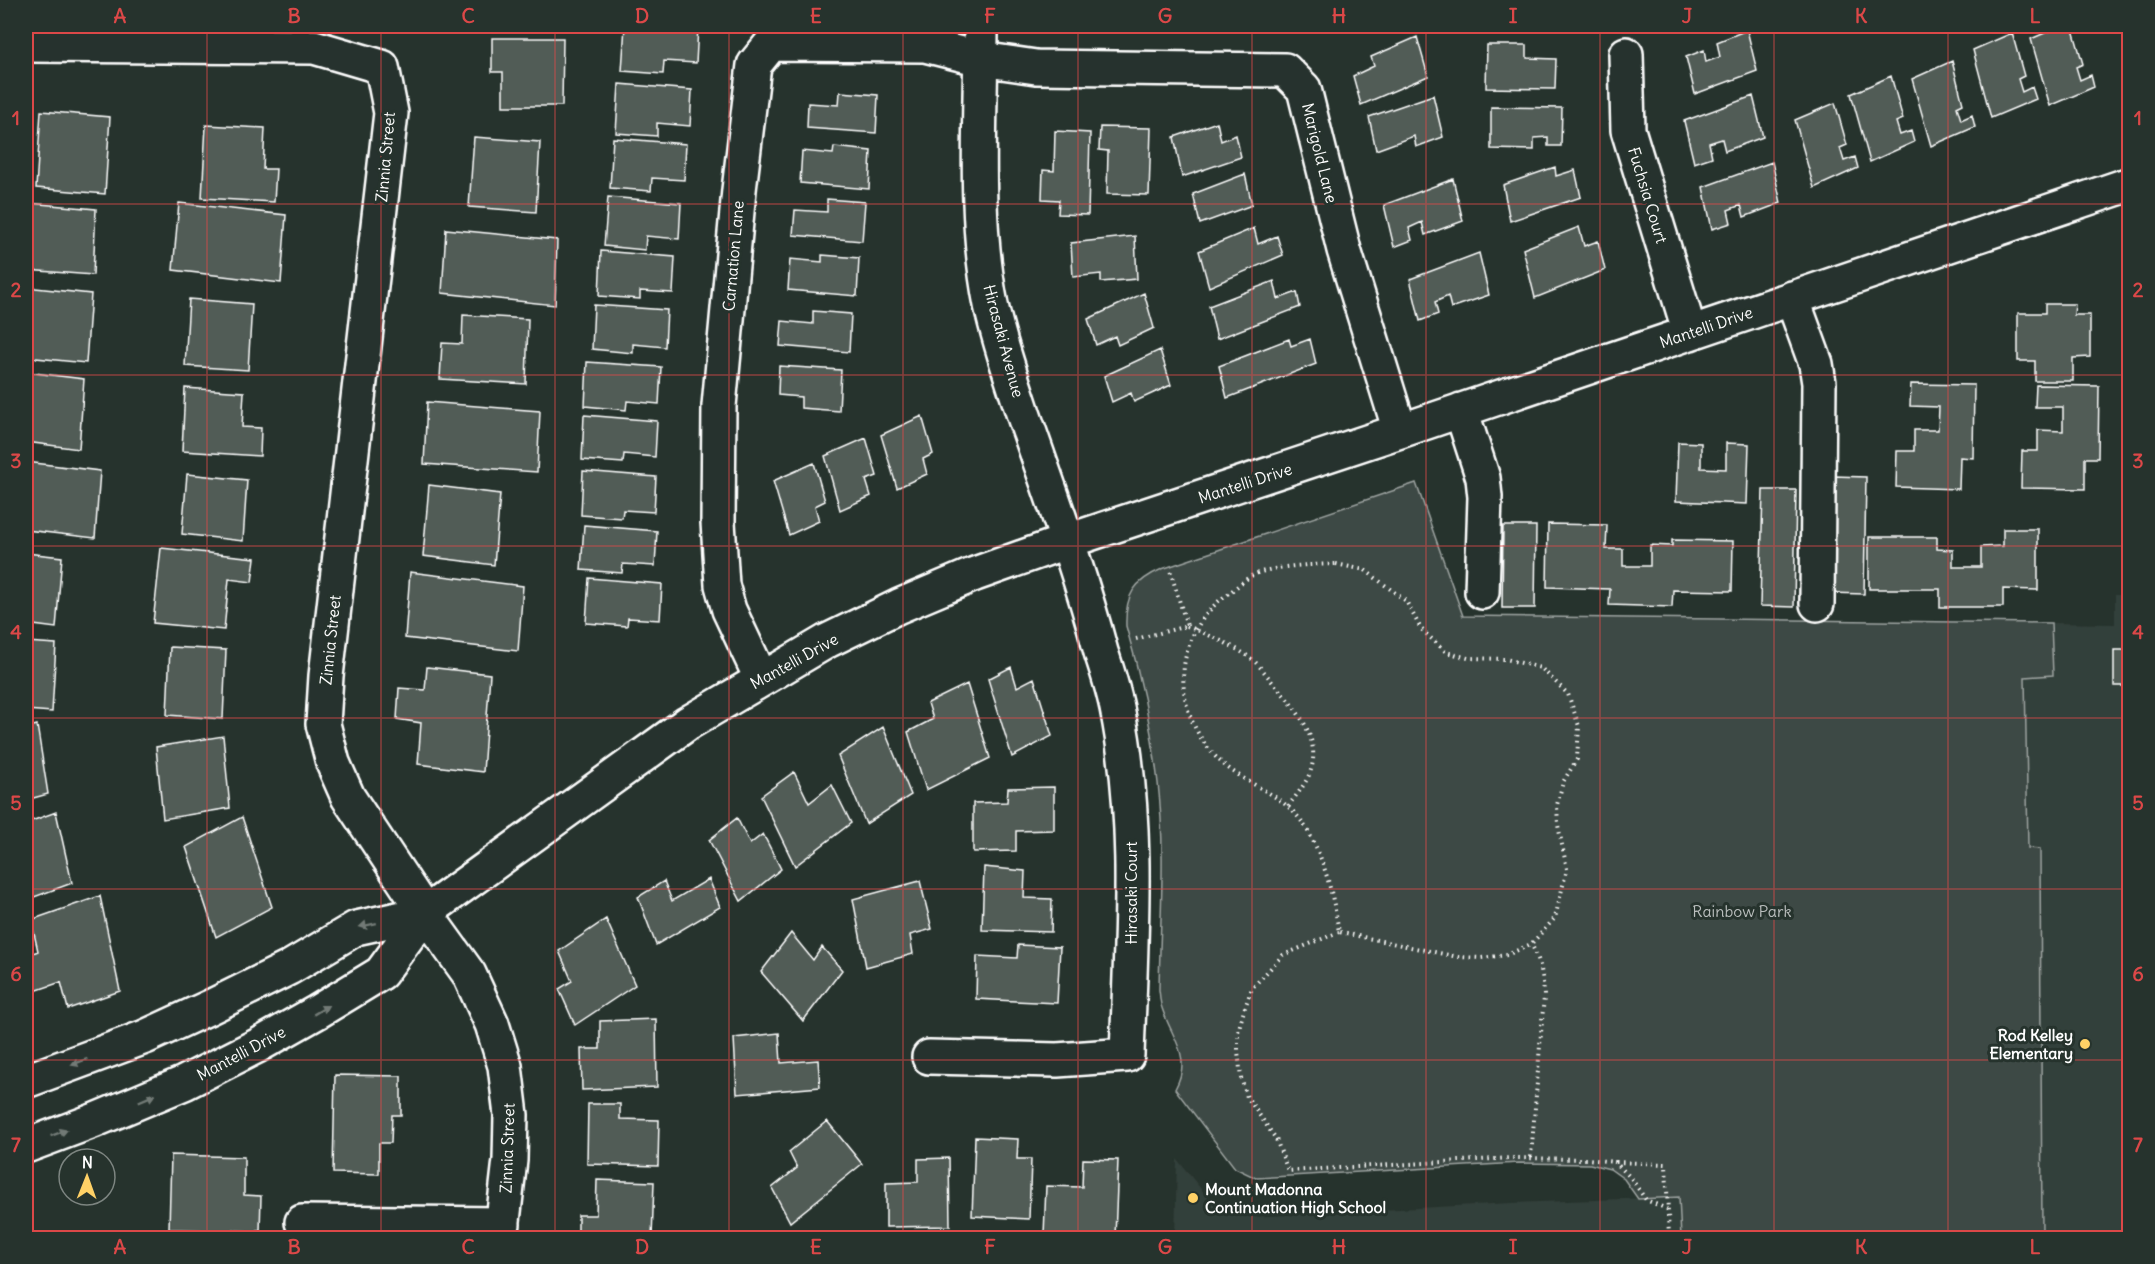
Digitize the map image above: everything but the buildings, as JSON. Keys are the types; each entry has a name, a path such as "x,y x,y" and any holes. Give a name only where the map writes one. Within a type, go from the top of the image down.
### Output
{"street":[{"name":"Hirasaki Avenue","path":"981,26 982,249 992,305 1008,368 1068,542"},
{"name":"Zinnia Street","path":"26,45 314,47 382,67 391,113 326,676 323,724 333,764 348,797 425,913 469,974 492,1024 505,1066 511,1115 510,1160 502,1231"},
{"name":"Carnation Lane","path":"761,678 729,610 722,585 718,522 719,406 739,190 754,64 771,45 925,45 981,59"},
{"name":"Fuchsia Court","path":"1626,54 1628,130 1690,333"},
{"name":"Marigold Lane","path":"981,59 1036,67 1286,70 1304,89 1344,250 1400,431"},
{"name":"Mantelli Drive","path":"26,1146 184,1083 318,1012 381,973 425,913 688,723 827,641 899,606 975,574 1068,542 2130,184"},
{"path":"1792,298 1816,364 1819,382 1817,604"},
{"path":"1461,410 1483,478 1485,497 1482,592"},
{"name":"Hirasaki Court","path":"929,1057 1057,1060 1127,1055 1132,857 1128,779 1116,706 1068,542"},
{"name":"Mantelli Drive","path":"26,1081 145,1037 210,1007 289,968 356,928 425,913"},
{"path":"302,1222 502,1231"}],"path":[{"path":"1339,932 1333,897 1321,859 1306,827 1288,806 1227,768 1214,755 1200,736 1188,709 1183,680 1189,639 1212,604 1254,575 1297,565 1336,564 1365,570 1406,601 1421,628 1446,652 1468,658 1506,659 1540,668 1568,694 1579,726 1577,759 1563,782 1557,805 1558,825 1567,869 1555,918 1531,944 1507,956 1458,957 1339,932 1283,955 1252,988 1238,1032 1241,1078 1247,1098 1276,1139 1288,1171 1531,1157 1666,1164 1670,1239"},
{"path":"1170,570 1187,626"},
{"path":"1136,639 1187,626 1195,629 1248,656 1289,700 1303,719 1313,754 1310,773 1301,790 1288,806"},
{"path":"1531,944 1539,958 1544,996 1531,1157"},
{"path":"1615,1162 1631,1178 1646,1200 1667,1209"}],"shaded area":[{"name":"Rod Kelley Elementary","path":"2115,595 2129,595 2129,1238 2042,1238 2040,849 2028,849 2025,677 2053,675 2051,623 2115,624"},
{"name":"Mount Madonna Continuation High School","path":"1177,1159 1205,1194 1218,1205 1249,1217 1511,1203 1679,1197 1681,1238 1175,1238"}],"green space":[{"name":"Rainbow Park","path":"1416,483 1463,616 2051,623 2053,675 2025,677 2028,848 2040,849 2042,1238 1681,1238 1679,1197 1638,1199 1624,1179 1610,1169 1590,1164 1519,1163 1256,1178 1235,1168 1175,1089 1182,1067 1181,1057 1161,1006 1159,990 1162,860 1158,783 1153,743 1126,626 1127,606 1138,584 1162,569"}],"place":[{"name":"Rod Kelley Elementary","path":"2085,1044"},
{"name":"Mount Madonna Continuation High School","path":"1193,1198"}]}
